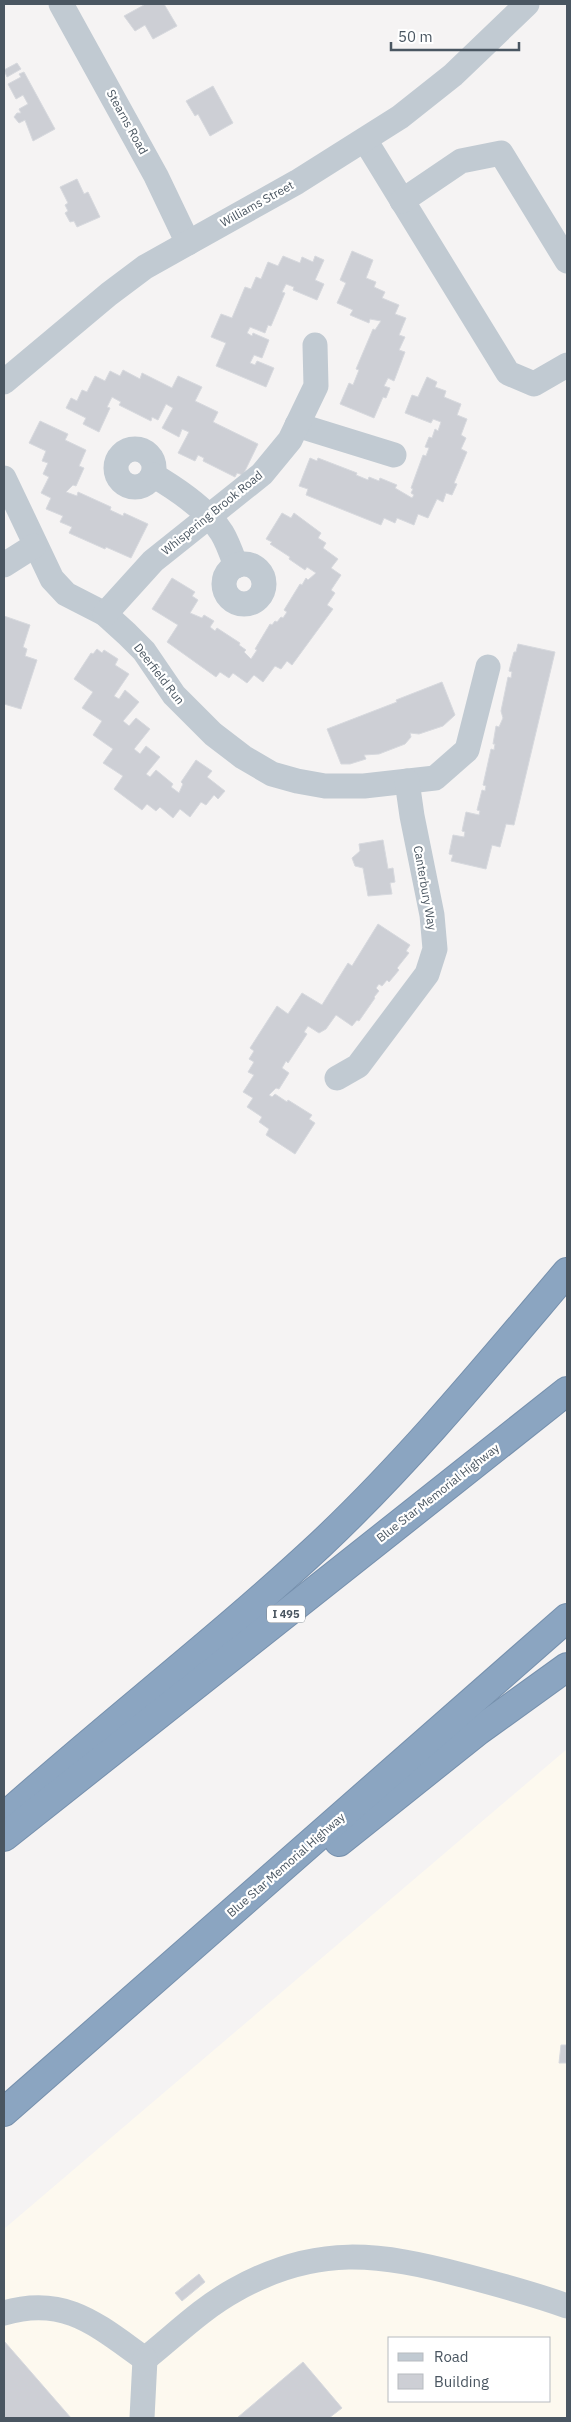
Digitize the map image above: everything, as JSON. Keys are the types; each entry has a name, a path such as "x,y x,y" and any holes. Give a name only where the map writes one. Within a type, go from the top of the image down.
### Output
{"highway":[{"path":"4,1816 223,1630 322,1542 376,1488 453,1405 567,1272"},
{"name":"Blue Star Memorial Highway","path":"4,1837 567,1391"},
{"name":"Blue Star Memorial Highway","path":"4,2112 567,1618"},
{"path":"41,2080 471,1737 567,1667"}],"street":[{"name":"Stearns Road","path":"61,4 156,176 188,243"},
{"name":"Williams Street","path":"4,382 109,294 145,267 297,182 400,117 453,75 527,4"},
{"path":"365,140 508,373 534,384 567,365"},
{"path":"402,200 461,161 501,153 567,260"},
{"name":"Whispering Brook Road","path":"105,614 152,561 262,474 290,440 316,386 315,345"},
{"path":"297,425 394,455"},
{"path":"152,475 169,484 208,516 221,532 236,566"},
{"name":"Deerfield Run","path":"4,478 34,546 52,578 66,594 105,614 144,651 174,695 213,734 243,758 272,774 296,781 325,786 364,786 435,778 467,750 488,667"},
{"path":"4,565 34,546"},
{"name":"Canterbury Way","path":"337,1078 358,1066 427,974 434,949 432,915 412,816 407,781"},
{"path":"144,2359 232,2291 279,2270 326,2259 362,2256 402,2260 503,2286 567,2306"},
{"path":"4,2313 41,2307 72,2312 89,2320 144,2359"},
{"path":"142,2418 144,2359"}],"shaded area":[{"path":"567,1749 567,2418 4,2418 4,2229"}],"building":[{"path":"143,4 164,4 177,26 153,39 145,25 135,31 124,16"},
{"path":"17,63 21,69 7,77 4,70"},
{"path":"24,72 55,129 33,141 25,120 19,123 14,117 17,113 21,113 19,109 28,104 23,95 16,99 8,84 21,77 19,74"},
{"path":"213,86 233,123 210,136 198,114 195,116 186,101"},
{"path":"77,179 84,194 88,192 100,217 77,227 74,221 70,222 65,213 68,211 65,205 68,203 60,187"},
{"path":"352,251 373,260 366,278 376,282 374,287 385,292 382,298 399,305 395,314 406,318 399,335 405,337 399,350 405,352 394,381 388,378 384,386 390,388 386,398 383,397 374,418 340,404 349,383 353,385 359,370 356,369 373,329 375,330 381,321 370,319 369,323 350,315 353,310 337,303 346,283 340,280"},
{"path":"283,256 300,263 302,257 313,262 315,256 324,260 315,280 324,284 317,300 293,290 294,287 286,284 282,292 285,293 271,326 268,325 265,333 250,327 247,333 252,336 253,333 269,340 262,358 254,355 250,363 255,365 257,361 274,368 266,387 216,366 226,343 211,337 221,314 232,318 245,287 251,289 256,277 261,279 268,262 278,266"},
{"path":"123,370 140,379 142,373 172,388 178,376 202,387 195,401 218,412 213,422 258,444 243,475 237,473 235,477 203,461 204,458 198,455 195,461 178,453 189,432 182,429 179,437 162,428 173,408 166,404 158,420 152,417 151,421 119,405 121,402 112,397 107,407 110,408 99,432 83,424 86,418 66,408 71,398 77,401 82,390 87,392 95,376 105,381 110,371 120,376"},
{"path":"427,377 437,382 435,387 446,391 444,397 461,404 457,415 467,419 461,435 466,438 461,449 467,452 454,483 457,484 452,495 446,493 443,502 437,499 428,518 418,514 414,525 397,518 395,523 384,518 381,525 306,495 308,489 299,486 310,458 317,461 318,458 357,473 356,475 368,480 369,477 379,481 380,478 397,485 395,488 412,498 414,495 411,493 413,489 411,488 423,455 426,456 429,448 425,447 429,437 432,438 435,429 438,431 441,422 433,419 431,423 405,413 412,395 418,397"},
{"path":"40,421 68,434 65,440 86,450 79,466 84,468 76,486 73,485 66,492 77,496 78,492 111,507 110,510 123,516 124,513 148,524 131,558 69,533 72,527 60,522 63,516 46,509 51,498 41,493 49,477 43,474 48,463 42,461 46,451 29,443"},
{"path":"282,513 291,518 294,513 321,533 318,538 326,543 323,548 338,559 331,568 341,575 331,590 335,593 327,605 333,609 292,665 287,661 281,669 275,666 263,682 254,675 247,683 233,673 229,678 220,672 216,677 167,642 178,625 152,609 172,578 195,592 192,596 198,600 190,613 202,618 204,615 214,621 210,627 215,631 217,628 240,643 239,645 246,650 244,652 251,659 270,624 272,625 275,621 277,622 281,617 283,618 287,612 284,610 300,584 302,585 306,578 308,580 316,573 307,567 305,570 266,539"},
{"path":"4,616 30,625 23,647 27,649 25,656 37,660 21,709 4,704"},
{"path":"518,644 555,652 514,825 506,824 500,847 492,845 486,869 451,861 453,855 449,854 453,835 464,837 465,832 462,831 466,812 479,815 480,811 477,810 482,790 485,791 486,786 483,785 491,749 494,750 496,726 499,727 503,718 501,711 508,677 511,678 512,672 509,671"},
{"path":"97,649 102,653 104,650 118,659 115,665 129,674 114,696 119,699 125,690 139,702 123,721 129,726 136,718 150,729 134,749 140,754 146,746 160,757 146,774 150,777 156,770 173,784 171,787 179,793 183,784 181,782 196,760 212,771 207,777 225,791 218,799 214,795 206,805 201,802 190,817 180,809 173,818 160,807 156,811 147,804 142,810 114,789 123,776 103,763 113,749 93,735 102,721 82,708 93,692 74,679 91,653 93,654"},
{"path":"442,682 455,715 443,726 419,734 410,733 411,737 405,744 379,754 364,755 366,759 350,764 341,764 327,729"},
{"path":"383,840 388,869 393,868 395,882 390,883 392,894 368,896 363,868 355,866 352,858 360,851 359,844"},
{"path":"378,924 410,945 406,951 409,953 397,968 399,970 389,982 387,980 382,986 379,984 376,988 379,991 375,998 359,1021 357,1020 352,1026 336,1015 326,1029 319,1033 308,1026 304,1032 307,1034 288,1063 286,1061 282,1068 289,1073 279,1089 276,1088 269,1095 272,1097 275,1094 287,1102 288,1100 312,1115 309,1119 315,1123 295,1154 266,1135 269,1129 259,1122 262,1117 247,1107 253,1098 243,1092 254,1075 248,1072 254,1062 249,1059 254,1051 250,1048 277,1006 288,1014 302,993 322,1005 348,963 352,966"},
{"path":"561,2045 567,2045 567,2063 559,2063"},
{"path":"199,2274 205,2282 182,2301 175,2293"},
{"path":"4,2341 71,2418 4,2418"},
{"path":"303,2362 342,2408 329,2418 237,2418"}]}
